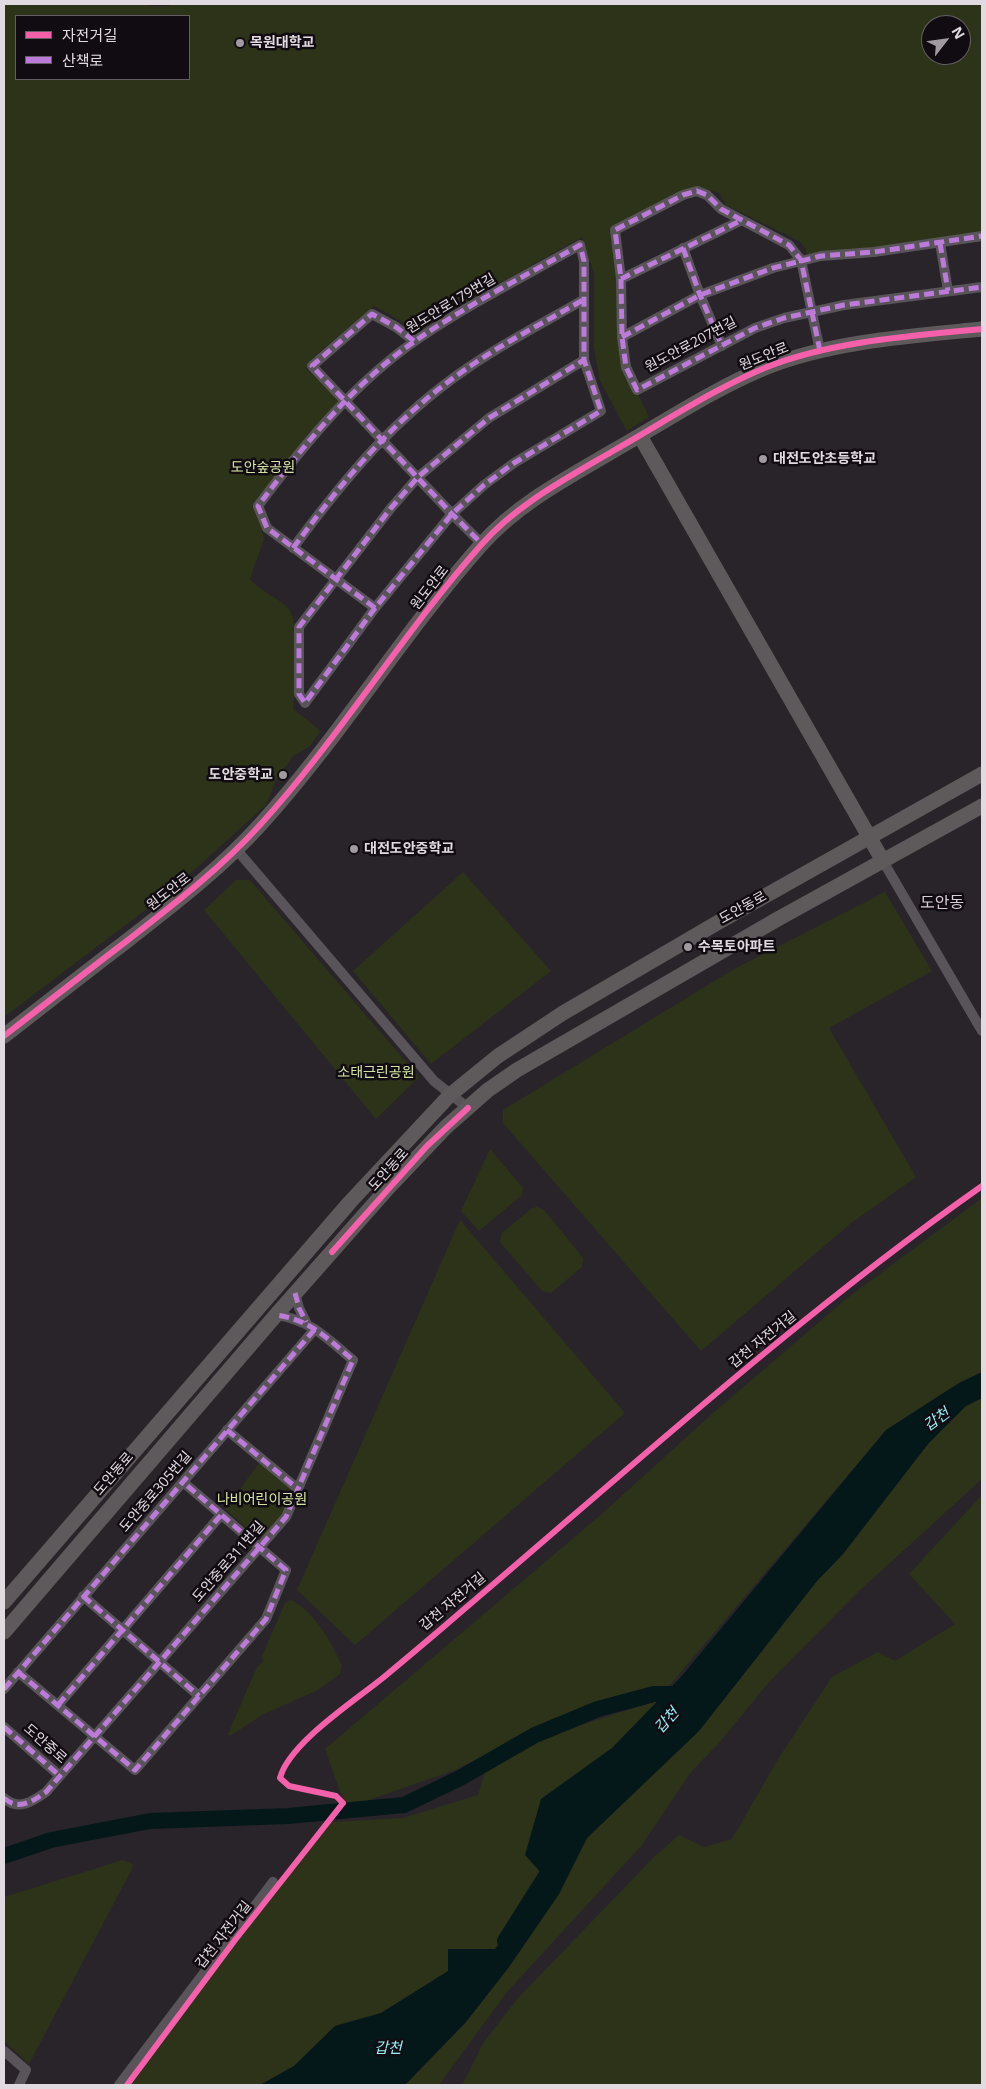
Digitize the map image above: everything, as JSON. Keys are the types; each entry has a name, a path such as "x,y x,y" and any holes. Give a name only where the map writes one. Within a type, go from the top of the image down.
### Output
{"main road":[{"name":"원도안로","path":"4,1036 198,886 259,826 343,723 440,595 482,544 501,524 542,493 728,385 767,367 820,351 926,334 982,329"},
{"path":"640,436 883,861"},
{"name":"도안동로","path":"4,1602 350,1202 450,1095 498,1056 564,1013 726,918 982,774"},
{"name":"도안동로","path":"4,1632 295,1293 427,1146 488,1090 517,1070 776,920 982,806"}],"street":[{"name":"원도안로207번길","path":"801,260 789,245 721,209 707,195 697,191 672,200 615,230 621,279 622,337 626,367 637,390 754,328 812,311 982,287"},
{"path":"621,279 742,220"},
{"path":"622,337 700,295 752,274 801,260 821,256 874,252 982,236"},
{"path":"940,243 948,291"},
{"name":"원도안로179번길","path":"375,608 267,528 258,506 305,446 346,401 377,371 414,341 580,245 584,261 583,300"},
{"path":"683,248 700,295 722,346"},
{"path":"801,260 820,351"},
{"path":"293,548 326,505 382,439 412,411 468,367 583,300 584,360 601,411 514,463 484,485 452,514 375,608 305,703 299,694 299,627 418,477 488,418 584,360"},
{"path":"414,341 372,314 312,366 482,544"},
{"path":"236,849 434,1082 468,1108"},
{"path":"883,861 982,1031"},
{"path":"295,1293 298,1308 306,1322"},
{"path":"276,1315 306,1322"},
{"name":"도안중로311번길","path":"60,1776 286,1517 353,1360 306,1322"},
{"name":"도안중로305번길","path":"4,1689 315,1329"},
{"path":"227,1430 298,1489"},
{"path":"18,1672 134,1770 266,1619 286,1570 183,1482"},
{"path":"58,1706 221,1515"},
{"path":"83,1596 199,1696"},
{"name":"도안중로","path":"4,1727 60,1776 37,1799 20,1805 11,1805 4,1798"},
{"path":"120,2085 273,1882"},
{"path":"4,2051 26,2070 19,2085"}],"green space":[{"name":"도안숲공원","path":"4,4 149,4 149,6 169,6 171,4 982,4 982,231 880,249 813,257 806,253 806,249 799,241 726,205 719,193 697,187 614,231 625,368 649,417 627,431 600,381 594,348 594,274 582,237 446,313 418,332 409,332 401,321 374,306 311,359 306,369 340,399 256,505 264,539 250,579 259,588 283,603 292,615 295,627 297,656 293,709 321,731 309,747 293,756 276,780 266,805 164,896 4,1017"},
{"path":"463,872 551,971 431,1064 353,971"},
{"name":"소태근린공원","path":"236,880 250,880 419,1077 376,1119 204,910"},
{"path":"885,892 932,971 829,1028 916,1177 850,1224 701,1351 503,1123 503,1110 734,969"},
{"path":"490,1149 523,1188 522,1195 479,1231 461,1211"},
{"path":"982,1198 982,1372 959,1383 886,1430 669,1686 650,1687 588,1704 455,1770 349,1807 341,1794 325,1749 604,1512 713,1413 846,1299"},
{"path":"537,1207 545,1211 583,1258 582,1267 551,1293 542,1291 500,1242 502,1233 532,1208"},
{"path":"460,1220 625,1413 355,1645 297,1590"},
{"path":"982,1398 982,1479 858,1592 769,1682 719,1743 691,1772 641,1846 507,1992 439,2085 405,2085 466,2022 509,1967 559,1894 587,1838 699,1731 817,1581 843,1554 928,1444 966,1406"},
{"name":"나비어린이공원","path":"260,1462 290,1488 291,1495 287,1508 263,1537 256,1536 225,1509"},
{"path":"982,1495 982,2085 462,2085 484,2042 518,1998 653,1858 679,1835 704,1847 732,1839 778,1759 832,1677 878,1652 895,1661 955,1624 909,1574"},
{"path":"291,1600 308,1612 322,1629 342,1666 340,1674 318,1690 262,1715 230,1736 228,1734 257,1667 263,1662 262,1656 285,1603"},
{"path":"659,1700 612,1748 541,1799 550,1883 495,1949 448,1949 449,1971 381,2013 335,2026 294,2066 260,2085 131,2085 234,1944 332,1822 403,1818 478,1795 485,1772 519,1749 587,1723"},
{"path":"123,1860 134,1865 29,2064 4,2041 4,1897"}],"water":[{"name":"갑천","path":"982,1372 982,1398 966,1406 928,1444 843,1554 817,1581 699,1731 587,1838 559,1894 509,1967 466,2022 405,2085 260,2085 294,2066 335,2026 381,2013 448,1971 448,1949 495,1949 550,1883 525,1855 541,1799 612,1748 680,1678 886,1430 959,1383"}],"waterway":[{"path":"4,1856 51,1840 150,1821 288,1816 404,1805 460,1778 535,1735 598,1709 654,1694 674,1694 686,1699"},
{"name":"갑천","path":"505,1941 556,1860"}],"marked path":[{"path":"820,351 801,260 789,245 721,209 707,195 697,191 683,195 615,230 621,279 622,337 626,367 637,390 755,328 784,318 844,305 982,287"},
{"path":"621,279 742,220"},
{"path":"622,337 700,295 773,268 821,256 874,252 982,236"},
{"path":"940,243 948,291"},
{"path":"375,608 267,528 258,506 311,439 371,376 415,341 476,303 580,245 584,261 584,360 601,411 514,463 484,485 452,514 375,608 305,703 299,694 299,627 391,508 418,477 489,418 584,360"},
{"path":"683,248 700,295 722,346"},
{"path":"293,548 352,473 418,406 442,386 483,358 583,300"},
{"path":"414,341 396,327 372,314 312,366 482,544"},
{"path":"295,1293 299,1308 306,1322"},
{"path":"4,1798 14,1804 25,1804 46,1792 286,1517 353,1360 308,1325 288,1317 276,1315"},
{"path":"4,1689 315,1329"},
{"path":"227,1430 298,1489"},
{"path":"18,1672 135,1770 266,1619 286,1570 183,1482"},
{"path":"58,1705 221,1515"},
{"path":"83,1596 199,1696"},
{"path":"4,1727 60,1776"}],"cycle path":[{"path":"4,1036 179,899 245,841 317,757 452,579 495,530 526,504 688,407 727,385 767,367 792,358 846,345 901,337 982,329"},
{"path":"332,1252 427,1146 468,1108"},
{"name":"갑천 자전거길","path":"127,2085 235,1940 343,1803 336,1796 289,1786 280,1778 286,1765 309,1737 420,1647 714,1395 846,1288 982,1186"}],"place":[{"name":"목원대학교","path":"240,43"},
{"name":"대전도안초등학교","path":"763,459"},
{"name":"도안중학교","path":"283,775"},
{"name":"대전도안중학교","path":"354,849"},
{"name":"수목토아파트","path":"688,947"}],"district":[{"name":"도안동","path":"942,903"}]}
